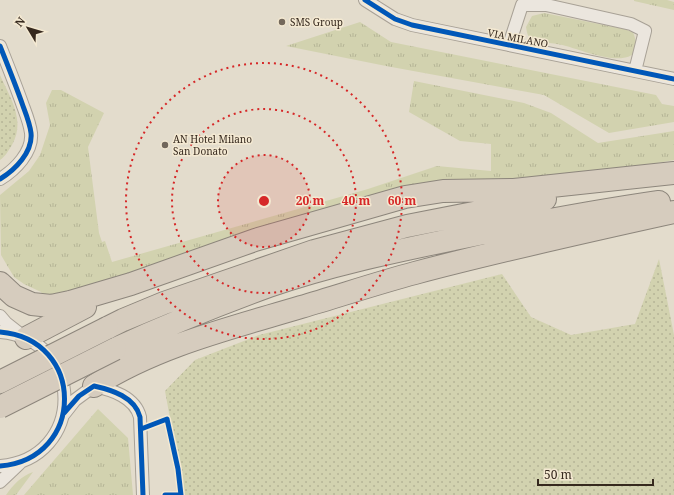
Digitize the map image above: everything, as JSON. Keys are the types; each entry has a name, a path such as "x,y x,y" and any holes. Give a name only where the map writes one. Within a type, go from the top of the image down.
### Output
{"highway":[{"path":"0,283 14,296 32,304 51,306 131,284 255,240 405,196 443,191 522,189 674,175"},
{"path":"0,382 123,320 314,251 365,236 407,226 674,175"},
{"path":"0,407 161,327 263,289 343,264 395,251 582,213 674,200"},
{"path":"94,386 150,357 244,324 428,270 534,243 674,212"},
{"path":"26,338 131,284"}],"street":[{"name":"VIA MILANO","path":"365,0 394,19 412,25 674,79"},
{"path":"509,44 522,5 546,5 631,24 645,31 635,71"},
{"path":"0,46 19,93 31,134 27,151 21,161 14,169 0,179"},
{"path":"0,316 10,326 45,351 54,362 62,379 65,396 63,415"},
{"path":"0,332 15,334 26,338"},
{"path":"0,482 16,467 36,454 49,443 56,432 63,415 74,400 94,386 112,390 124,396 137,409 140,417 144,495"},
{"path":"0,466 26,460"}],"green space":[{"path":"667,0 674,2 674,10 634,1"},
{"path":"544,13 633,32 637,48 631,55 623,58 603,57 531,38 526,27 532,16"},
{"path":"360,22 391,42 656,95 662,104 674,106 674,122 609,133 544,95 286,46"},
{"path":"0,75 15,109 17,127 16,136 12,145 0,160"},
{"path":"414,81 524,103 551,113 598,143 674,131 674,160 578,177 497,181 108,284 52,295 44,296 41,292 24,284 14,277 1,255 0,195 29,171 40,155 50,125 46,103 52,90 61,90 104,113 88,147 99,233 102,242 105,241 112,262 368,189 437,166 491,171 491,144 460,141 409,112"},
{"path":"659,259 674,335 674,495 184,495 165,391 195,360 259,335 502,274 531,317 571,335 635,324"},
{"path":"98,409 128,438 133,495 24,495"},
{"path":"33,472 16,495 6,495 18,481"}],"cycle path":[{"path":"365,0 395,19 412,25 674,79"},
{"path":"0,46 27,116 31,133 29,147 22,160 17,166 0,179"},
{"path":"0,332 28,339 48,355 60,376 64,399 60,422 48,443 28,459 0,466"},
{"path":"64,413 79,396 94,386 115,392 128,399 133,404 140,417 143,495"},
{"path":"141,429 167,419 178,469 181,495 165,495"}],"place":[{"name":"SMS Group","path":"282,22"},
{"name":"AN Hotel Milano San Donato","path":"165,145"}]}
